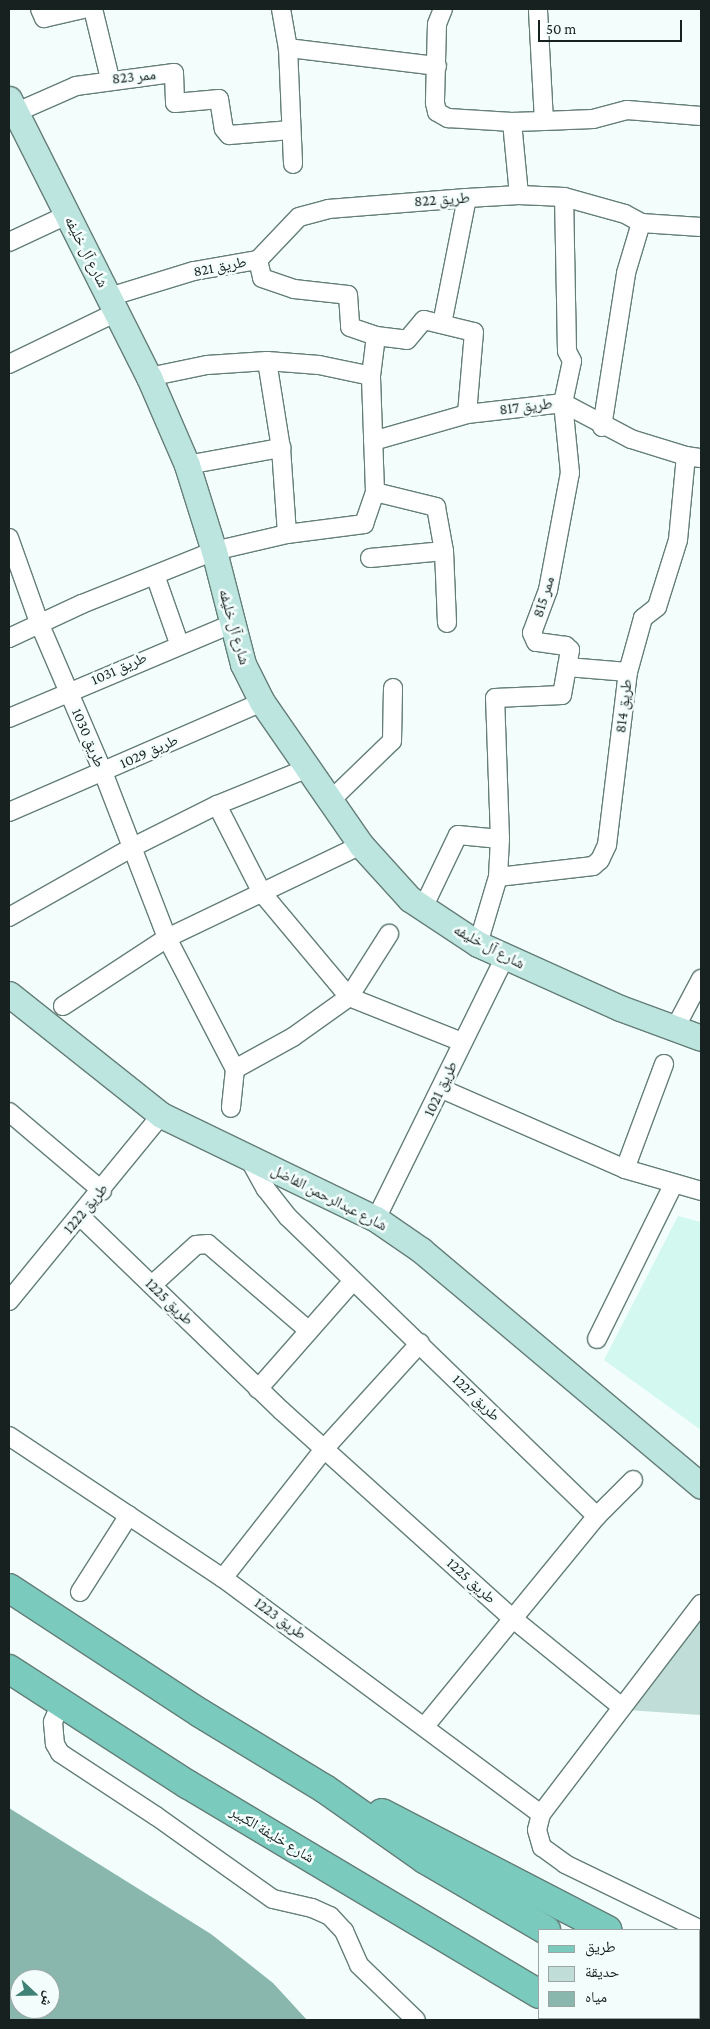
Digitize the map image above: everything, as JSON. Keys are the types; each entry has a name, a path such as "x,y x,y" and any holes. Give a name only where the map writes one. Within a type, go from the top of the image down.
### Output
{"main road":[{"path":"9,1588 200,1713 325,1789 426,1860 544,1929"},
{"name":"شارع خليفة الكبير","path":"9,1668 187,1784 538,1993"},
{"path":"325,1789 419,1831 606,1929"}],"street":[{"path":"40,9 44,18 82,9"},
{"path":"93,9 110,79"},
{"path":"281,9 288,48 293,164"},
{"path":"443,9 438,24 435,103 442,116 512,122 594,119 627,110 701,116"},
{"path":"538,9 544,121"},
{"path":"288,48 437,66"},
{"name":"ممر 823","path":"11,105 76,86 110,79 174,73 176,103 220,99 224,129 229,135 292,130"},
{"name":"شارع آل خليفه","path":"11,105 149,377 187,466 214,550 231,624 243,664 262,702 361,845 390,881 422,910 478,944 674,1030 701,1038"},
{"path":"512,122 519,195"},
{"name":"طريق 822","path":"258,260 300,217 328,209 519,195 564,197 625,214 642,224"},
{"path":"563,403 572,362 567,351 564,197"},
{"path":"442,324 467,198"},
{"path":"9,242 68,215"},
{"path":"602,427 626,273 642,224 701,227"},
{"name":"طريق 821","path":"9,364 113,305 194,271 258,260 262,278 294,289 348,296 350,327 376,336"},
{"path":"9,638 82,604 214,550 286,534 364,524 375,492 371,376 376,336 407,340 424,320 474,332 467,414"},
{"path":"149,377 207,365 266,361 319,365 371,376"},
{"path":"266,361 281,448 286,534"},
{"name":"طريق 817","path":"373,441 467,414 563,403 602,427 694,457"},
{"name":"ممر 815","path":"500,839 496,698 562,695 567,667 569,648 536,642 532,632 548,590 570,473 563,403"},
{"path":"187,466 281,448"},
{"name":"طريق 814","path":"498,877 593,866 600,860 607,846 628,672 643,618 657,606 678,540 694,457"},
{"path":"375,492 436,507 444,551 447,623"},
{"name":"طريق 1030","path":"9,538 40,625 103,772 167,938 235,1069"},
{"path":"370,558 444,551"},
{"path":"155,575 179,643"},
{"name":"طريق 1031","path":"9,718 179,643 231,624"},
{"path":"567,667 628,672"},
{"path":"330,800 392,741 393,688"},
{"name":"طريق 1029","path":"9,812 262,702"},
{"path":"9,917 131,848 217,805 308,768"},
{"path":"217,805 262,893 349,997 462,1042"},
{"path":"422,910 458,835 500,839 498,877 478,944"},
{"path":"62,1006 167,938 361,845"},
{"path":"231,1108 235,1069 293,1037 349,997 389,934"},
{"name":"طريق 1021","path":"376,1219 442,1089 462,1042 505,957"},
{"path":"674,1030 701,979"},
{"name":"شارع عبدالرحمن الفاضل","path":"9,994 161,1115 376,1219 421,1250 701,1486"},
{"path":"624,1168 664,1064"},
{"path":"442,1089 624,1168 673,1185 701,1191"},
{"path":"9,1112 102,1191"},
{"name":"طريق 1222","path":"12,1290 102,1191 161,1115"},
{"name":"طريق 1227","path":"248,1157 276,1203 353,1281 420,1343 597,1516"},
{"path":"597,1339 673,1185"},
{"name":"طريق 1225","path":"80,1216 324,1449 512,1618 622,1707"},
{"path":"152,1285 196,1245 208,1244 309,1331"},
{"path":"258,1388 353,1281"},
{"path":"223,1578 324,1449 420,1343"},
{"name":"طريق 1223","path":"9,1436 223,1578 425,1726 541,1814"},
{"path":"425,1726 597,1516 633,1480"},
{"path":"80,1592 129,1515"},
{"path":"699,1929 594,1880 542,1847 537,1830 541,1814 701,1604"},
{"path":"61,1703 54,1717 53,1733 55,1744 64,1757 156,1816 273,1899 312,1908 330,1916 344,1931 359,1965 416,2020"}],"shaded area":[{"path":"678,1216 701,1222 701,1430 604,1360"}],"green space":[{"path":"701,1618 701,1715 627,1710"}],"water":[{"path":"9,1808 211,1934 273,1983 307,2020 9,2020"}]}
